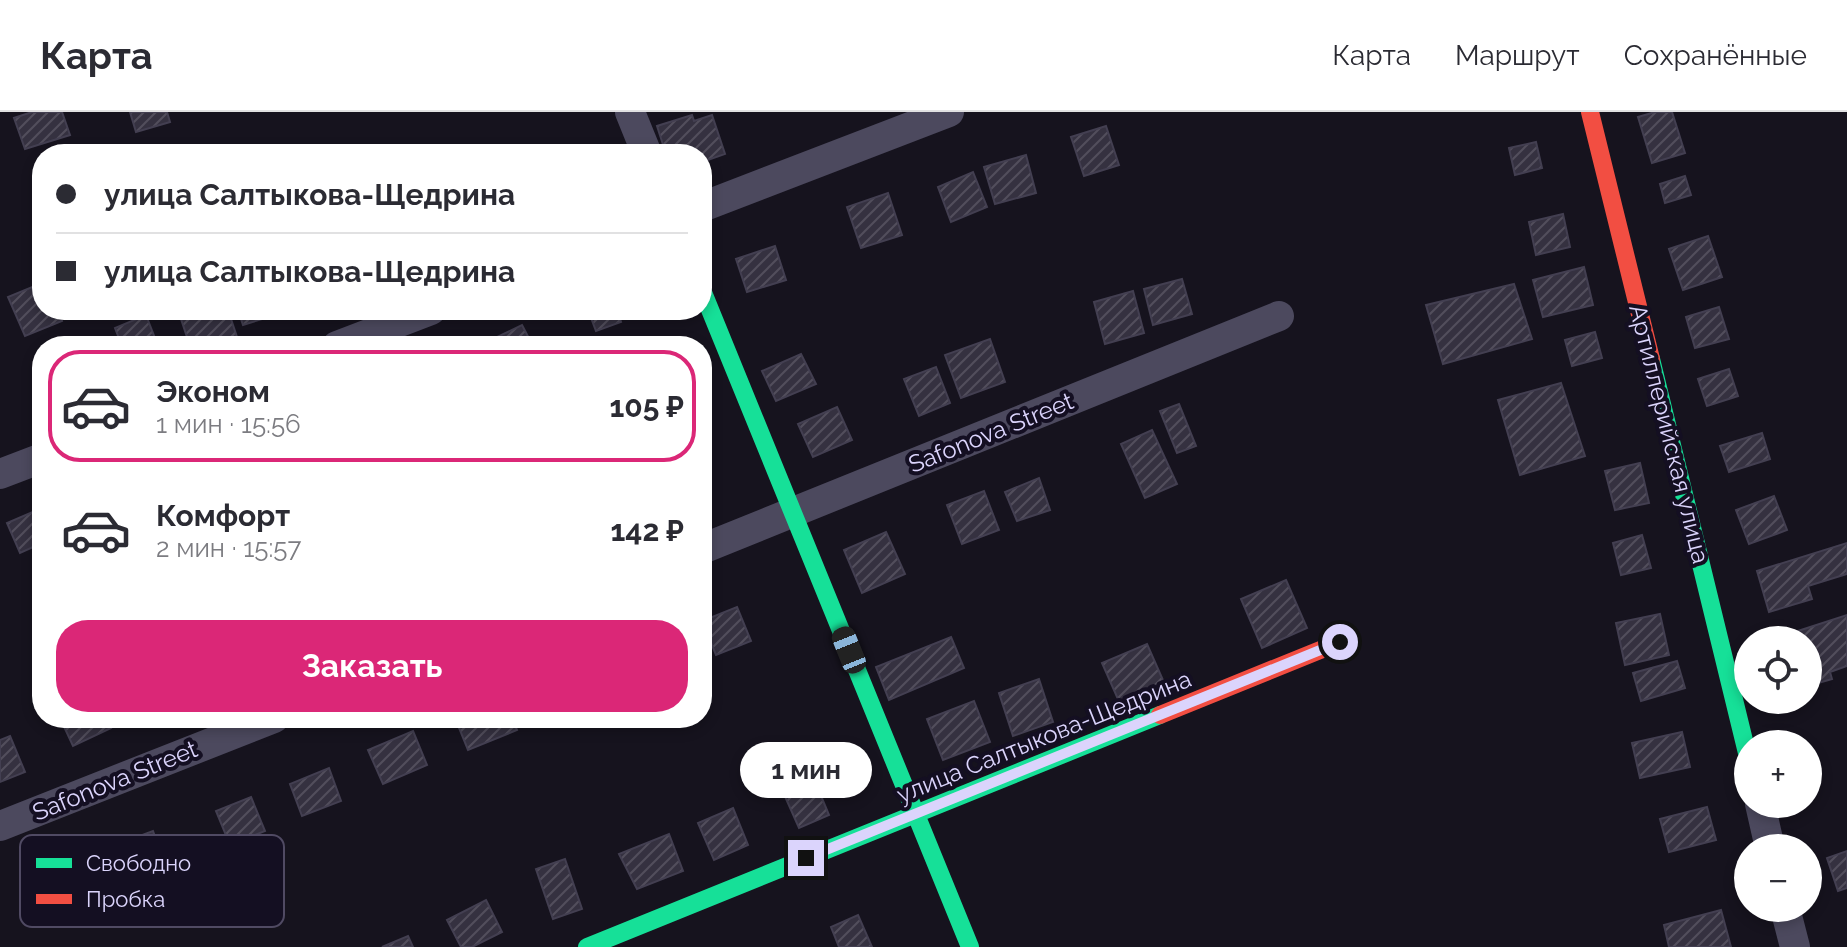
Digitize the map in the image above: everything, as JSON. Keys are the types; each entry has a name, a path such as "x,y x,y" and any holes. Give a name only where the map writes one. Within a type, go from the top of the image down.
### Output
{"street":[{"path":"630,112 643,144"},
{"path":"712,203 949,112"},
{"name":"Артиллерийская улица","path":"1590,112 1741,730"},
{"path":"712,315 970,947"},
{"name":"Safonova Street","path":"712,545 1279,316"},
{"path":"363,336 405,320"},
{"path":"0,474 32,462"},
{"name":"улица Салтыкова-Щедрина","path":"587,947 1340,642"},
{"name":"Safonova Street","path":"0,826 249,728"},
{"path":"1789,922 1795,947"}],"building":[{"path":"32,112 62,112 70,135 32,144 25,149 14,118"},
{"path":"130,112 167,112 170,122 136,132"},
{"path":"1655,112 1672,112 1685,153 1652,163 1638,117"},
{"path":"692,115 694,121 712,115 725,154 712,159 712,144 663,144 657,126"},
{"path":"1106,126 1119,165 1084,176 1071,137"},
{"path":"1536,142 1542,168 1515,175 1509,148"},
{"path":"1026,155 1036,193 995,204 984,167"},
{"path":"973,172 987,207 951,222 938,187"},
{"path":"1685,176 1691,195 1665,203 1660,184"},
{"path":"888,193 902,235 861,248 847,207"},
{"path":"1563,214 1570,247 1536,255 1529,222"},
{"path":"1708,236 1722,277 1683,290 1669,249"},
{"path":"775,246 786,280 747,292 736,259"},
{"path":"1584,267 1593,305 1543,317 1533,280"},
{"path":"1182,279 1192,314 1153,325 1144,289"},
{"path":"1514,284 1532,339 1443,364 1426,305"},
{"path":"32,287 32,320 62,321 25,336 8,297"},
{"path":"1133,291 1144,333 1105,344 1094,302"},
{"path":"1719,307 1729,339 1695,348 1686,317"},
{"path":"134,320 148,320 154,336 118,336 115,328"},
{"path":"181,320 231,320 237,336 187,336"},
{"path":"241,320 259,320 243,325"},
{"path":"592,320 620,320 621,322 596,331"},
{"path":"522,325 528,336 499,336"},
{"path":"1595,332 1602,358 1572,366 1565,340"},
{"path":"990,339 1005,382 961,398 945,355"},
{"path":"801,354 816,384 776,401 762,371"},
{"path":"936,367 950,403 919,416 904,379"},
{"path":"1729,369 1738,396 1707,406 1698,379"},
{"path":"1561,383 1585,456 1520,475 1498,400"},
{"path":"1179,404 1196,446 1177,453 1160,411"},
{"path":"837,407 852,440 813,457 798,424"},
{"path":"1152,430 1177,484 1145,498 1121,444"},
{"path":"1762,433 1770,459 1729,472 1720,446"},
{"path":"1640,463 1649,503 1615,510 1605,471"},
{"path":"1039,478 1050,510 1017,521 1005,492"},
{"path":"984,491 999,530 962,544 947,505"},
{"path":"1774,496 1787,530 1749,544 1736,510"},
{"path":"32,512 32,548 20,553 7,523"},
{"path":"886,532 905,574 862,593 844,550"},
{"path":"1642,535 1651,568 1621,575 1613,543"},
{"path":"1847,543 1847,574 1808,586 1812,599 1769,612 1757,571"},
{"path":"1286,580 1307,628 1262,648 1241,599"},
{"path":"737,607 751,641 716,655 712,645 712,617"},
{"path":"1660,614 1669,655 1625,665 1616,623"},
{"path":"1847,615 1847,666 1830,672 1832,679 1822,682 1822,626 1813,626"},
{"path":"951,637 964,668 889,700 876,667"},
{"path":"1147,644 1166,687 1121,706 1102,663"},
{"path":"1677,661 1685,688 1641,701 1633,673"},
{"path":"1039,679 1053,722 1013,736 999,693"},
{"path":"974,701 990,742 943,760 927,719"},
{"path":"65,728 111,728 73,746"},
{"path":"459,728 516,728 517,730 468,750"},
{"path":"413,731 427,765 383,784 368,750"},
{"path":"1682,732 1690,767 1640,778 1632,743"},
{"path":"10,736 25,772 0,782 0,740"},
{"path":"329,768 341,801 302,816 290,784"},
{"path":"814,779 829,815 799,828 783,792"},
{"path":"251,797 265,831 255,835 226,835 216,811"},
{"path":"1707,807 1716,840 1669,852 1660,819"},
{"path":"733,808 748,845 714,860 698,823"},
{"path":"669,834 683,871 637,889 619,854"},
{"path":"1847,851 1847,888 1838,891 1827,858"},
{"path":"565,859 582,909 553,919 536,869"},
{"path":"486,900 502,932 472,947 461,947 447,920"},
{"path":"1721,910 1731,947 1669,947 1664,925"},
{"path":"858,915 872,947 839,947 831,927"},
{"path":"408,936 413,947 382,947"}],"traffic: fast":[{"path":"712,315 970,947"},
{"path":"1651,359 1741,730"},
{"path":"587,947 1160,715"}],"traffic: jam":[{"path":"1590,112 1651,359"},
{"path":"1160,715 1340,642"}],"route":[{"path":"806,858 1340,642"}]}
